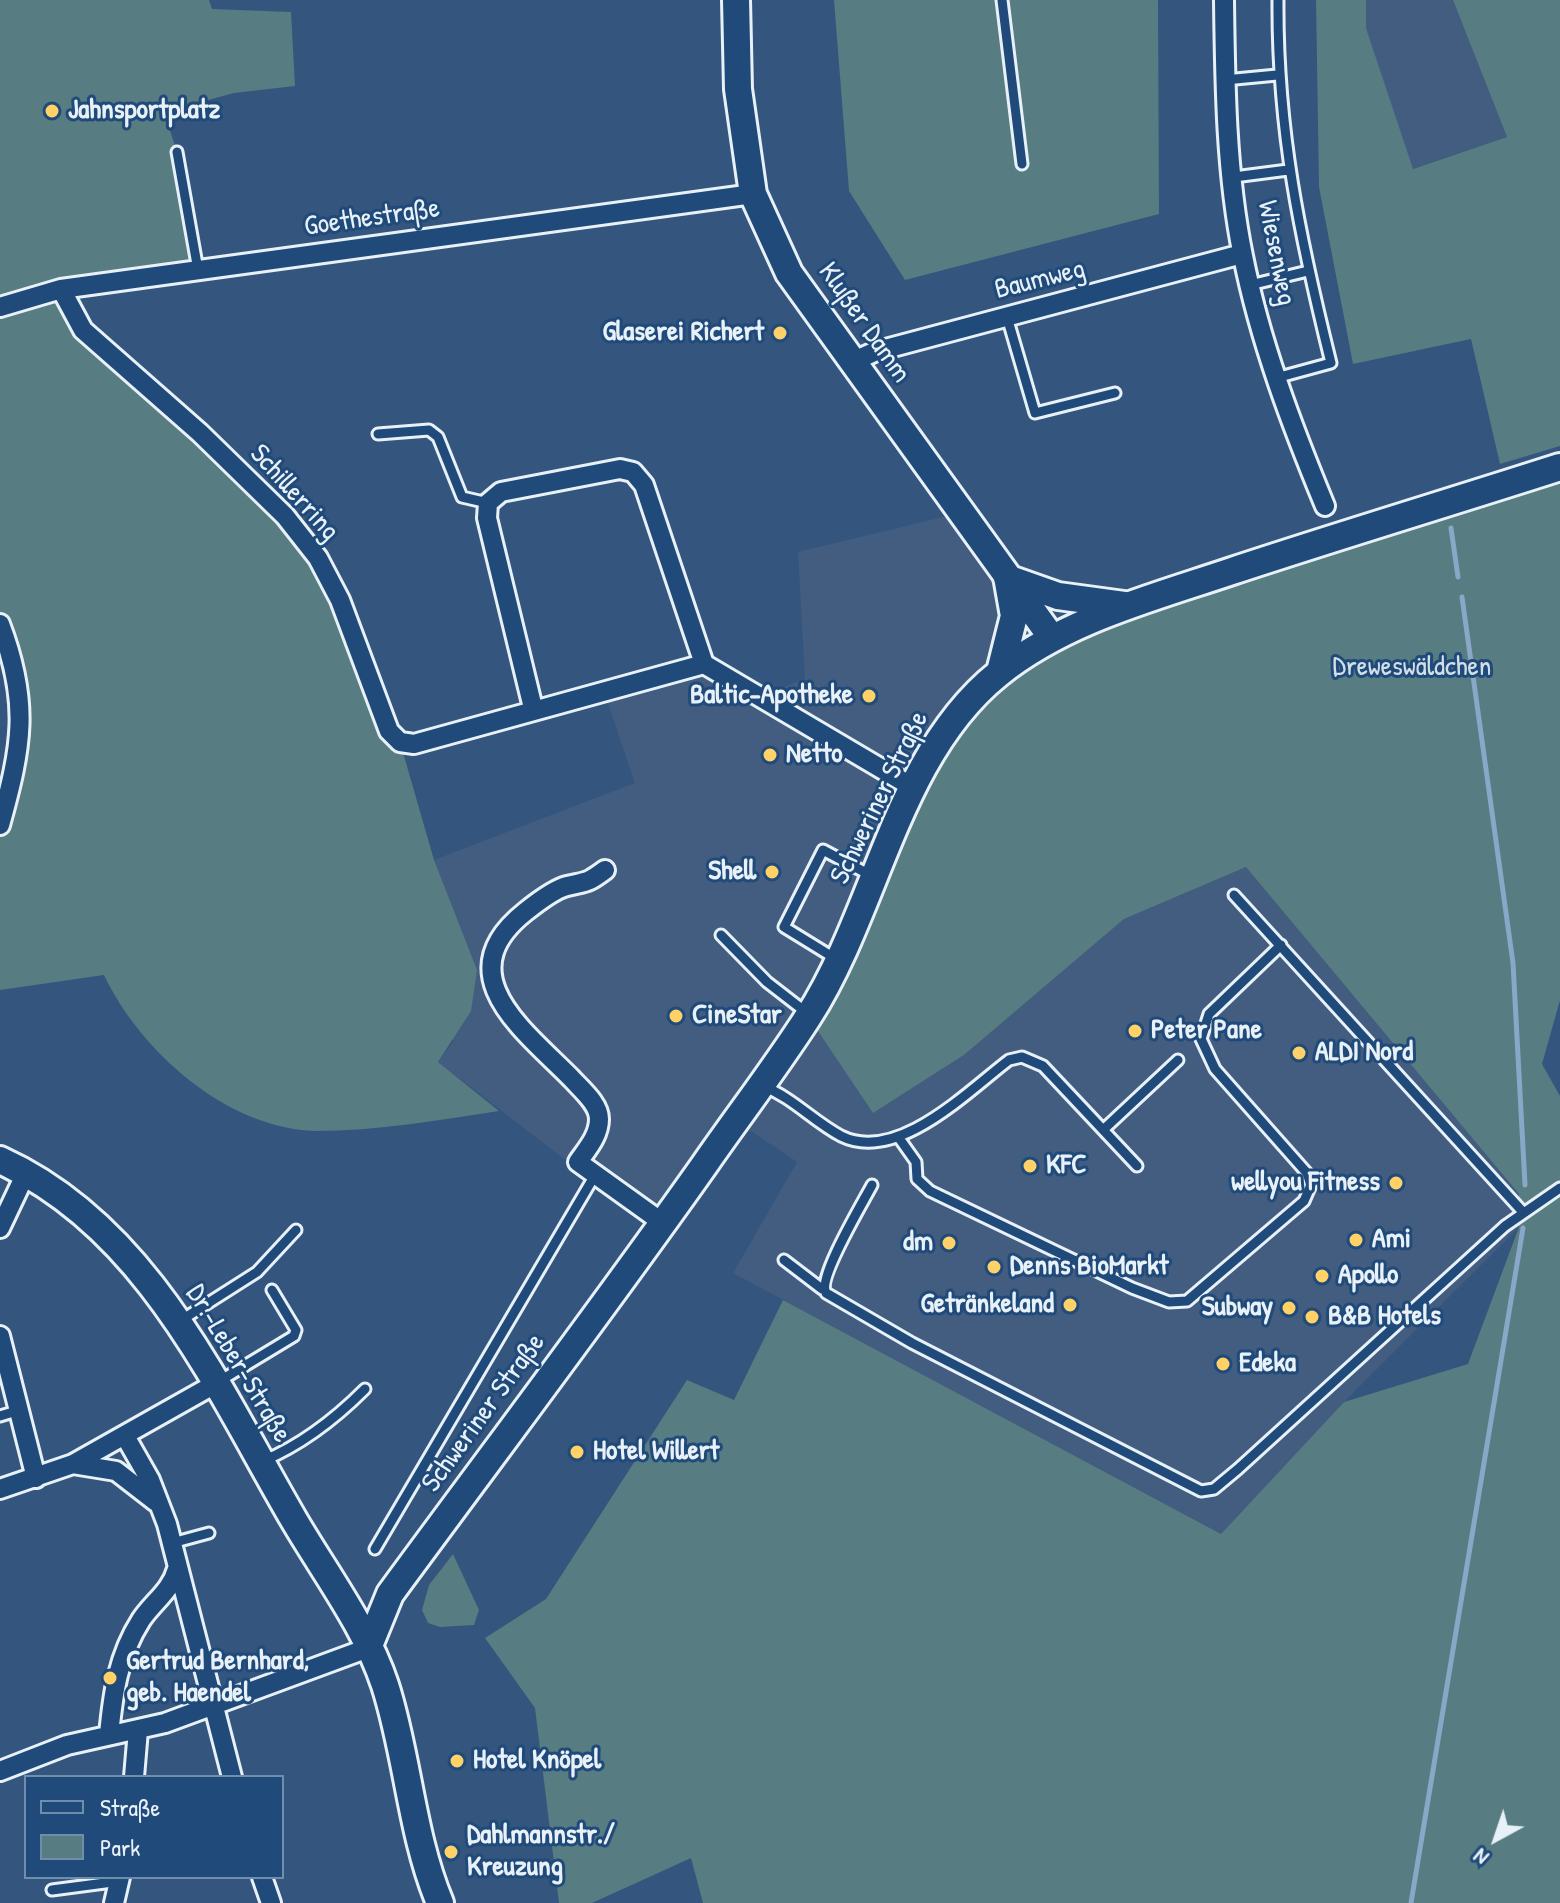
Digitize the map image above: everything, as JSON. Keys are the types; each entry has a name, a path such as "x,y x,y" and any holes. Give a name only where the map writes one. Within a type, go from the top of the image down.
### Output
{"main road":[{"name":"Klußer Damm","path":"736,0 738,89 753,194 789,273 1052,638"},
{"name":"Schweriner Straße","path":"368,1648 390,1594 663,1223 810,1015 840,961 914,788 953,719 1000,672 1052,638 1128,606 1560,467"},
{"path":"1000,672 1014,616 1007,578 1058,596 1128,606"},
{"name":"Dr.-Leber-Straße","path":"0,1160 57,1193 119,1247 179,1322 368,1648 386,1688 420,1840 440,1903"}],"street":[{"name":"Wiesenweg","path":"1224,0 1225,80 1242,254 1276,378 1325,506"},
{"name":"Goethestraße","path":"0,307 61,289 753,194"},
{"name":"Baumweg","path":"852,362 1242,254"},
{"name":"Schillerring","path":"61,289 83,330 200,433 285,516 318,558 340,600 389,731 400,742 414,744 533,708 704,664"},
{"path":"533,708 487,518 488,503 501,492 620,469 633,472 644,485 704,664 914,788"},
{"path":"0,624 17,668 22,727 7,771 0,825"},
{"path":"605,870 583,886 566,886 525,912 508,930 489,970 493,989 509,1014 588,1096 599,1115 597,1134 578,1162 663,1223"},
{"path":"0,1228 26,1173"},
{"path":"0,1336 36,1478"},
{"path":"0,1489 73,1464 215,1384"},
{"path":"125,1436 161,1507 231,1775"},
{"path":"73,1464 116,1471 144,1489 161,1507"},
{"path":"109,1735 110,1696 122,1656 142,1620 171,1586 177,1569"},
{"path":"159,1598 175,1598 186,1607"},
{"path":"0,1771 67,1745 138,1730 213,1706 368,1648"},
{"path":"134,1775 138,1730"},
{"path":"114,1903 120,1879"},
{"path":"263,1879 271,1903"}],"lane":[{"path":"1002,0 1022,164"},
{"path":"1276,378 1331,363 1308,271 1288,170 1277,75 1278,0"},
{"path":"1225,80 1277,75"},
{"path":"177,152 198,270"},
{"path":"1234,177 1288,170"},
{"path":"1250,285 1308,271"},
{"path":"1007,317 1035,413 1115,393"},
{"path":"378,434 429,430 438,437 462,497 488,503"},
{"path":"840,961 784,927 823,850 875,877"},
{"path":"1234,895 1522,1211"},
{"path":"721,935 767,982 810,1015"},
{"path":"899,1138 916,1162 917,1179 930,1191 1132,1288 1169,1302 1187,1301 1304,1201 1311,1185 1307,1173 1215,1069 1201,1039 1209,1014 1281,945"},
{"path":"761,1085 787,1096 843,1137 861,1141 899,1138 920,1127 1009,1060 1022,1057 1043,1066 1137,1166"},
{"path":"1103,1130 1178,1060"},
{"path":"375,1549 595,1175"},
{"path":"822,1289 830,1266 872,1185"},
{"path":"784,1260 838,1303 1201,1491 1214,1489 1238,1469 1522,1211 1560,1188"},
{"path":"179,1322 257,1272 296,1230"},
{"path":"215,1384 294,1336 296,1330 272,1290"},
{"path":"260,1462 284,1452 347,1407 365,1389"},
{"path":"0,1416 20,1410"},
{"path":"172,1543 209,1533"},
{"path":"52,1890 120,1879"}],"shaded area":[{"path":"1366,0 1453,0 1507,137 1412,169 1366,28"},
{"path":"960,513 1052,638 873,1113 964,1055 1124,919 1246,867 1519,1194 1519,1227 1344,1402 1221,1534 733,1273 797,1162 736,1121 658,1231 438,1062 453,1042 434,860 635,783 603,689 704,664 759,698 805,678 798,552"}],"green space":[{"path":"0,0 209,0 212,9 291,12 295,86 234,93 164,112 177,152 198,270 62,289 83,330 318,558 400,742 434,860 477,970 471,1011 438,1062 499,1111 362,1129 316,1131 283,1127 219,1101 190,1081 140,1031 104,975 0,990 0,825 22,727 0,624"},
{"path":"834,0 1158,0 1159,214 905,280 849,191"},
{"path":"1316,0 1366,0 1366,28 1413,169 1507,137 1453,0 1560,0 1560,446 1500,464 1471,339 1353,364 1319,187"},
{"name":"Dreweswäldchen","path":"1560,467 1560,1000 1542,1064 1560,1096 1560,1903 703,1903 691,1858 592,1903 559,1903 535,1708 485,1638 546,1599 687,1380 734,1400 783,1300 1221,1534 1344,1402 1468,1364 1519,1227 1519,1194 1246,867 1124,919 964,1055 873,1113 808,1016 914,788 1021,657"},
{"path":"453,1554 479,1610 474,1625 440,1627 428,1623 422,1610 429,1585"}],"waterway":[{"path":"1451,528 1458,577"},
{"path":"1462,597 1513,963 1525,1185"},
{"path":"1411,1903 1523,1228"}],"place":[{"name":"Jahnsportplatz","path":"52,111"},
{"name":"Glaserei Richert","path":"780,333"},
{"name":"Baltic-Apotheke","path":"869,696"},
{"name":"Netto","path":"770,755"},
{"name":"Shell","path":"772,872"},
{"name":"CineStar","path":"676,1016"},
{"name":"Peter Pane","path":"1135,1031"},
{"name":"ALDI Nord","path":"1299,1053"},
{"name":"KFC","path":"1030,1166"},
{"name":"wellyou Fitness","path":"1396,1183"},
{"name":"Ami","path":"1356,1240"},
{"name":"dm","path":"949,1243"},
{"name":"Denns BioMarkt","path":"994,1267"},
{"name":"Apollo","path":"1322,1276"},
{"name":"Getränkeland","path":"1070,1305"},
{"name":"Subway","path":"1289,1308"},
{"name":"B&B Hotels","path":"1312,1317"},
{"name":"Edeka","path":"1223,1364"},
{"name":"Hotel Willert","path":"577,1452"},
{"name":"Gertrud Bernhard, geb. Haendel","path":"110,1678"},
{"name":"Hotel Knöpel","path":"457,1761"},
{"name":"Dahlmannstr./ Kreuzung","path":"451,1852"}]}
